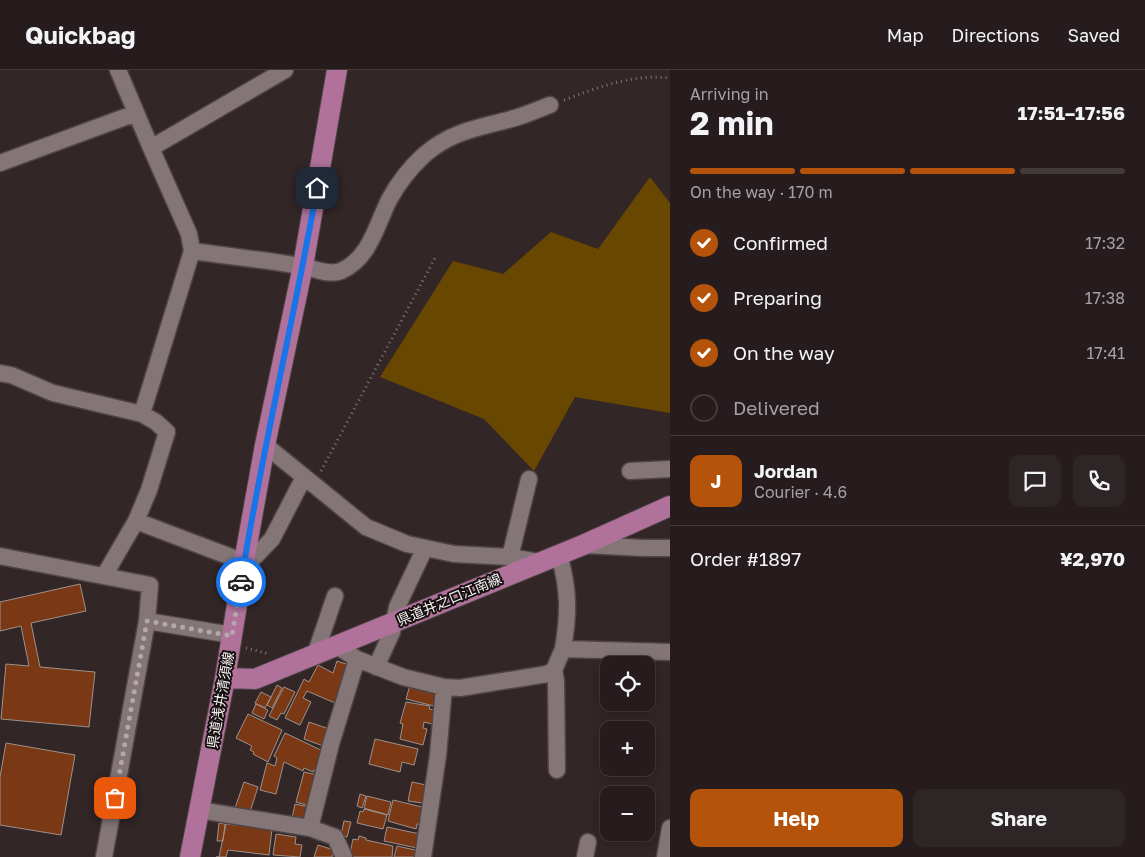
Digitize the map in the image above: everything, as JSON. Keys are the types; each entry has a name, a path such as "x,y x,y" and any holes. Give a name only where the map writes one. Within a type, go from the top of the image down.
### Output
{"main road":[{"name":"県道浅井清須線","path":"190,857 225,678 265,446 303,266 337,70"},
{"name":"県道井之口江南線","path":"225,678 255,679 294,664 583,545 670,506"}],"street":[{"path":"118,70 189,234 192,251 142,414"},
{"path":"151,148 285,70"},
{"path":"192,251 303,266 322,271 340,272 357,261 371,243 390,198 423,156 445,139 470,129 518,117 550,105"},
{"path":"0,163 136,113"},
{"path":"0,373 10,375 53,393 142,414 156,422 167,432 149,490 136,521 104,576"},
{"path":"265,446 366,527 407,544 454,554 510,557 539,562"},
{"path":"630,471 670,469"},
{"path":"136,521 243,566 272,539 309,480"},
{"path":"510,557 529,480"},
{"path":"583,545 670,548"},
{"path":"376,667 392,632 397,607 425,548"},
{"path":"557,770 556,681 554,670 563,649 567,624 568,598 559,554"},
{"path":"0,556 150,585 147,621 104,857"},
{"path":"315,655 335,596"},
{"path":"147,621 231,641"},
{"path":"337,646 357,659 376,667 403,677 444,687 460,688 536,677 554,670"},
{"path":"563,649 670,652"},
{"path":"310,828 331,744 357,659"},
{"path":"423,857 438,755 444,687"},
{"path":"200,810 310,828 335,837 344,857"},
{"path":"665,857 670,828"}],"path":[{"path":"550,105 610,83 648,77 670,78"},
{"path":"309,480 435,258"},
{"path":"231,641 288,660 294,664"}],"shaded area":[{"path":"650,177 670,203 670,413 575,397 534,471 484,419 380,377 453,261 503,274 551,232 598,249"}],"building":[{"path":"80,584 86,611 31,623 40,667 95,672 89,727 1,719 6,664 29,666 21,626 0,631 0,602"},
{"path":"337,661 349,665 335,703 307,691 303,698 311,702 300,725 285,718 304,679 309,682 318,665 333,673"},
{"path":"277,685 282,688 272,708 267,705"},
{"path":"410,685 438,692 434,706 406,699"},
{"path":"284,687 295,692 284,714 281,713 277,720 269,716"},
{"path":"261,692 271,697 265,708 255,703"},
{"path":"406,702 430,706 429,709 435,710 432,724 424,722 423,728 427,729 423,745 400,739 403,724 400,723"},
{"path":"256,704 268,710 264,719 252,713"},
{"path":"248,714 282,730 268,762 253,754 254,752 250,750 252,746 236,738"},
{"path":"309,722 332,730 326,747 304,739"},
{"path":"285,733 323,751 323,757 316,771 314,770 313,772 304,768 303,771 284,762 276,794 260,790 267,763 275,766 277,758 274,756"},
{"path":"375,739 418,749 414,765 402,762 400,772 369,764"},
{"path":"6,743 75,755 61,835 0,825 0,777"},
{"path":"304,772 318,775 310,806 296,802"},
{"path":"244,782 258,787 250,812 235,808"},
{"path":"412,782 426,785 422,803 408,801"},
{"path":"360,794 366,796 362,808 357,806"},
{"path":"367,796 391,802 388,815 364,808"},
{"path":"393,800 422,807 420,824 417,824 416,829 388,821"},
{"path":"295,804 309,807 305,821 292,818"},
{"path":"364,809 387,815 383,829 357,823 360,811 363,812"},
{"path":"344,821 351,822 347,837 341,835"},
{"path":"219,823 225,824 223,841 217,841"},
{"path":"226,824 272,829 269,855 228,850 226,857 219,857"},
{"path":"387,827 420,834 417,848 384,841"},
{"path":"276,834 296,837 295,844 302,845 300,857 273,855"},
{"path":"359,836 366,838 366,840 393,846 392,857 352,857 353,854 350,853 353,839 358,840"},
{"path":"318,845 334,850 332,857 314,857"},
{"path":"397,846 415,850 415,857 394,857"}],"way so far":[{"path":"115,798 147,621 232,636 241,582"}],"route":[{"path":"241,582 265,446 303,266 317,188"}]}
